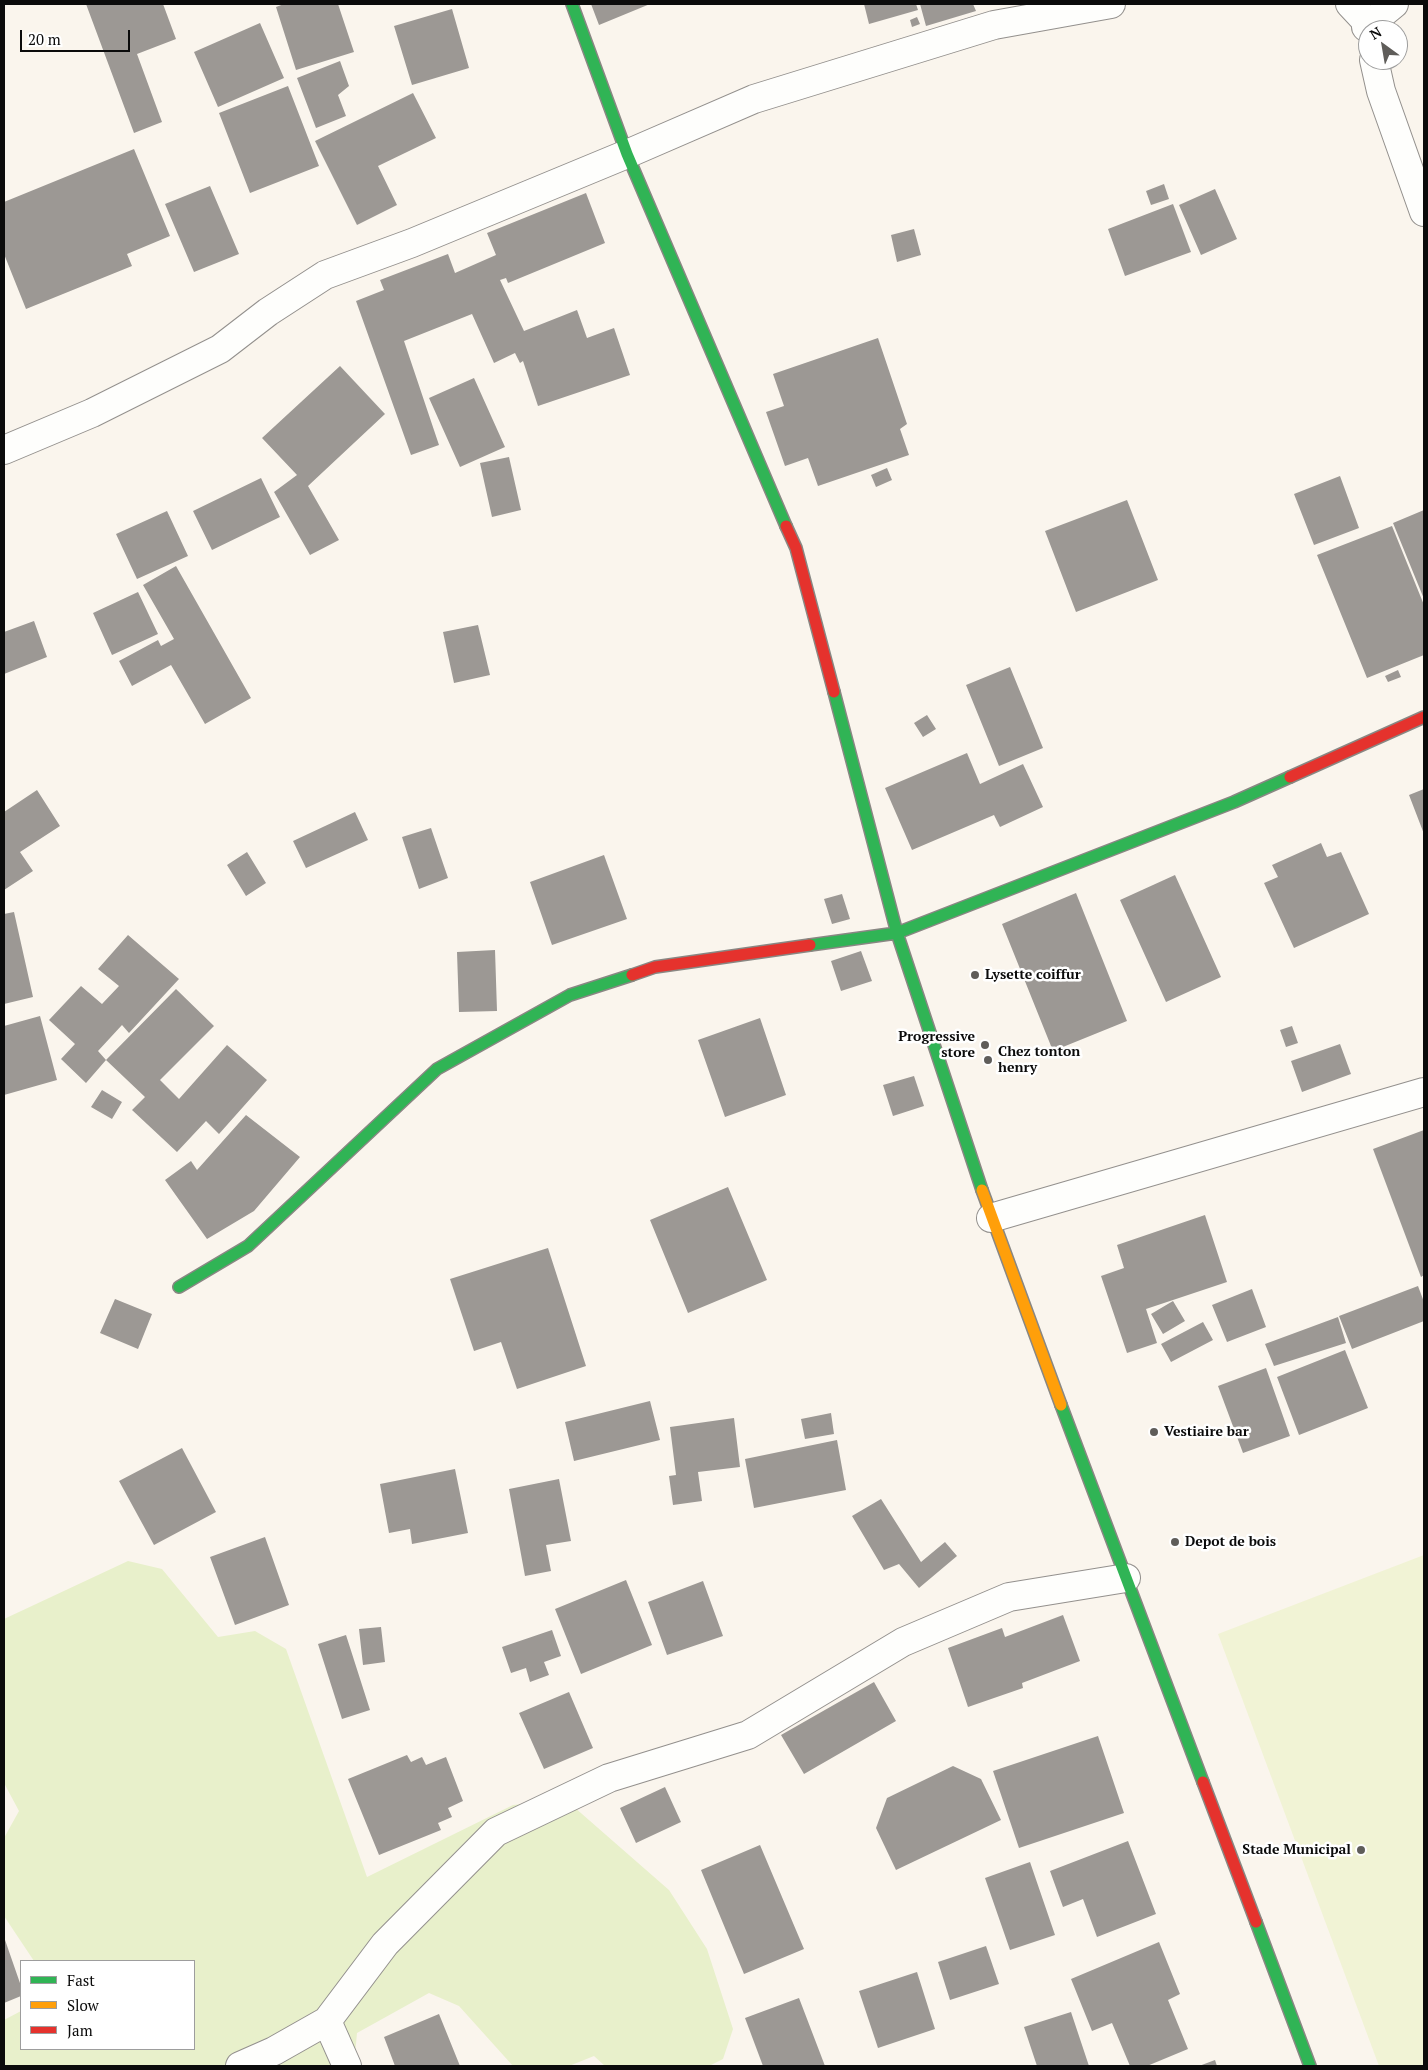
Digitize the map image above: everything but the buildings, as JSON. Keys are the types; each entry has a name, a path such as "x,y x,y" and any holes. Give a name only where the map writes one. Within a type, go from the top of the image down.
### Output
{"street":[{"path":"572,4 627,154 796,548 897,933 992,1218 1310,2066"},
{"path":"4,450 92,413 220,349 268,312 325,275 412,243 754,99 994,25 1111,4"},
{"path":"1362,18 1394,4"},
{"path":"1376,70 1381,91 1424,212"},
{"path":"179,1287 248,1246 437,1069 570,995 655,967 897,933 1234,802 1424,717"},
{"path":"992,1218 1424,1092"},
{"path":"240,2066 274,2051 327,2021 385,1944 496,1832 609,1778 748,1734 903,1642 1010,1597 1126,1578"},
{"path":"327,2021 346,2066"}],"green space":[{"name":"Stade Municipal","path":"1424,1555 1424,2066 1379,2066 1218,1634"},
{"path":"128,1561 162,1569 218,1637 255,1631 286,1649 367,1877 513,1805 566,1800 669,1890 707,1949 733,2029 723,2059 709,2066 605,2066 594,2056 569,2066 513,2066 459,2006 429,1993 357,2033 354,2066 4,2066 4,2020 20,2012 20,2050 195,2050 195,1960 33,1960 4,1916 4,1838 19,1811 4,1783 4,1619"}],"traffic: fast":[{"path":"572,4 627,154 786,526"},
{"path":"834,692 897,933 982,1190"},
{"path":"810,945 897,933 1234,802 1290,777"},
{"path":"179,1287 248,1246 437,1069 570,995 632,975"},
{"path":"1061,1405 1203,1782"},
{"path":"1256,1922 1310,2066"}],"traffic: slow":[{"path":"982,1190 1061,1405"}],"traffic: jam":[{"path":"786,526 796,548 834,692"},
{"path":"1290,777 1424,717"},
{"path":"632,975 655,967 810,945"},
{"path":"1203,1782 1256,1922"}],"place":[{"name":"Lysette coiffur","path":"975,975"},
{"name":"Progressive store","path":"985,1045"},
{"name":"Chez tonton henry","path":"988,1060"},
{"name":"Vestiaire bar","path":"1154,1432"},
{"name":"Depot de bois","path":"1175,1542"},
{"name":"Stade Municipal","path":"1361,1850"}]}
